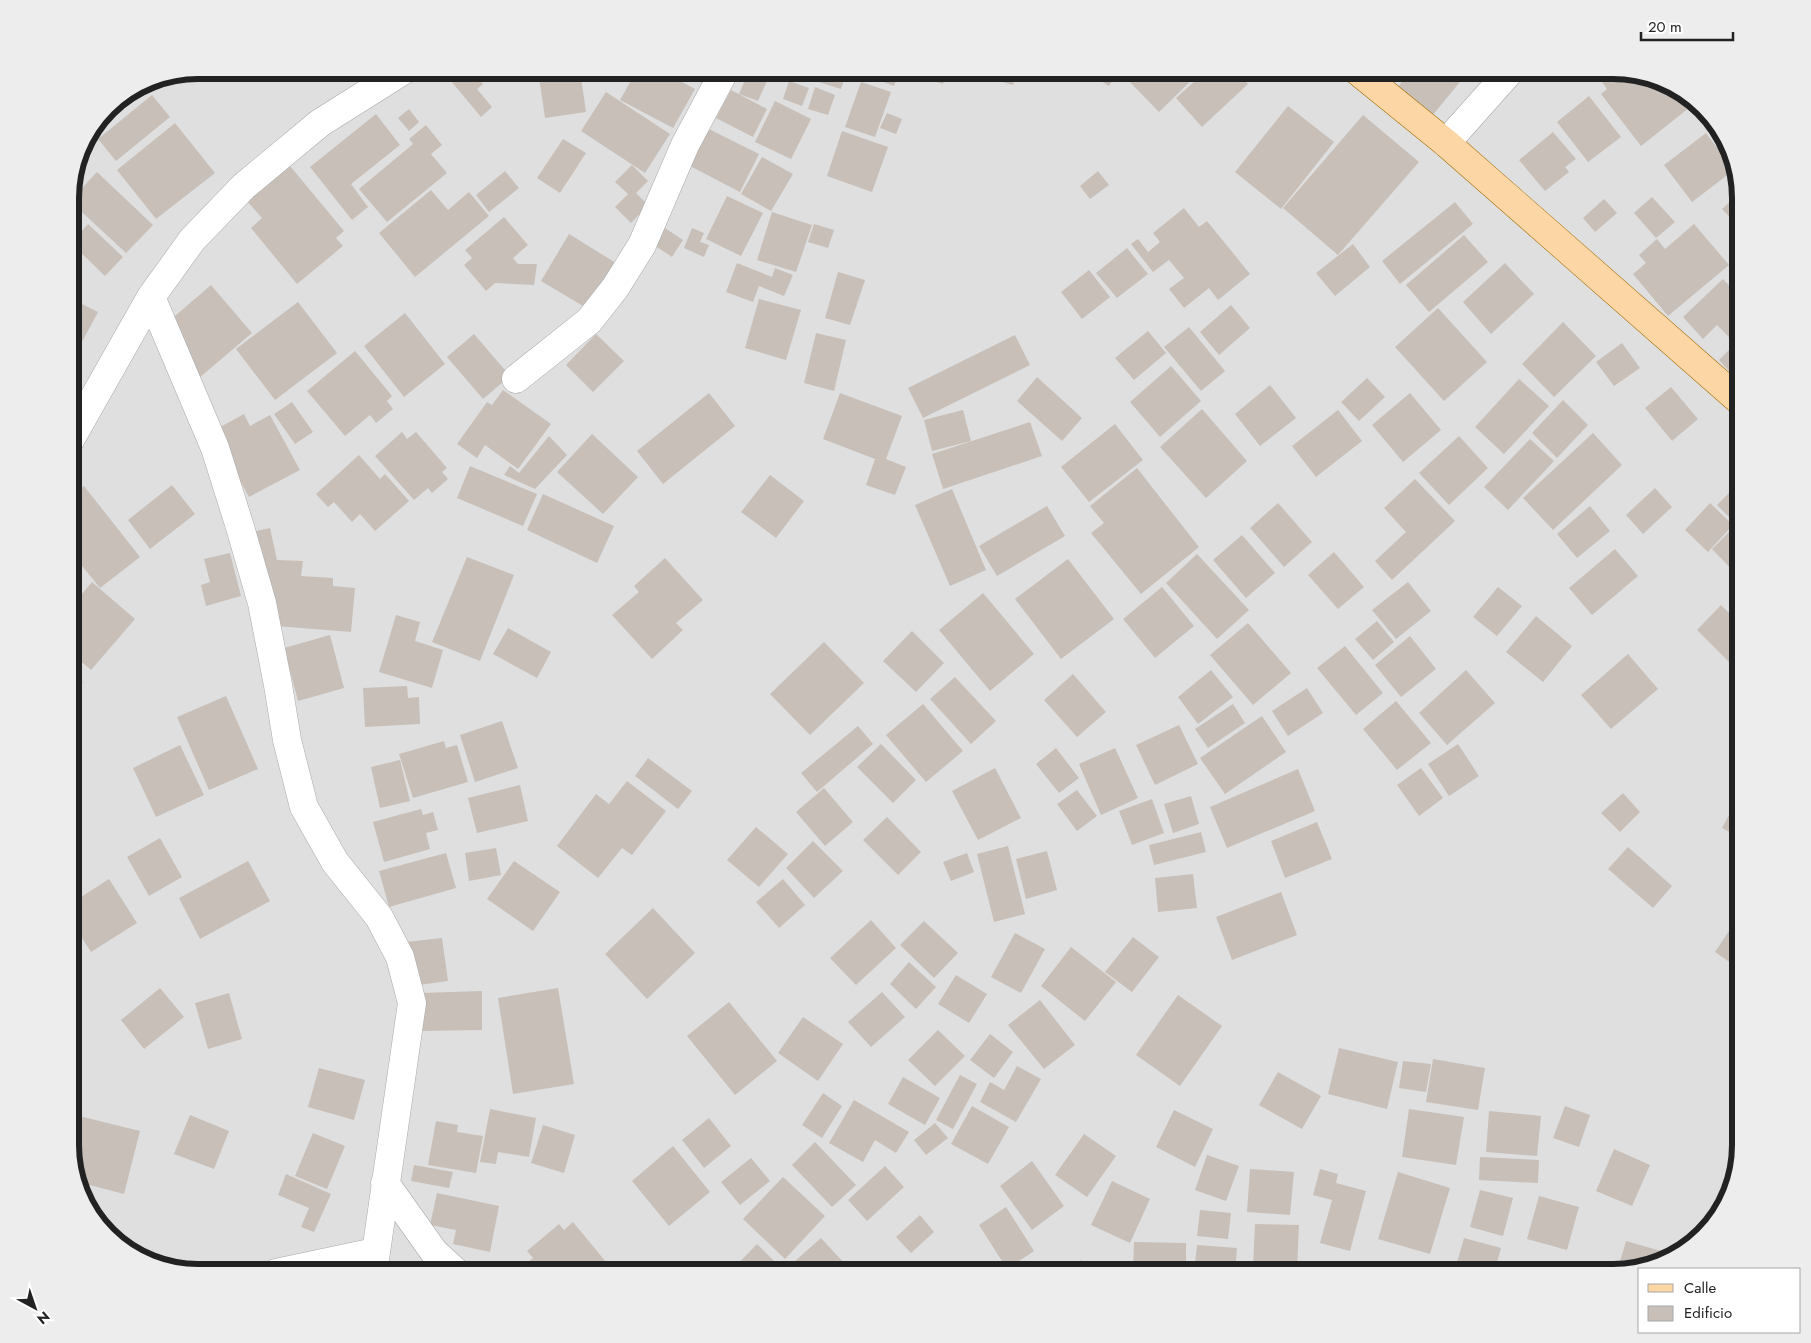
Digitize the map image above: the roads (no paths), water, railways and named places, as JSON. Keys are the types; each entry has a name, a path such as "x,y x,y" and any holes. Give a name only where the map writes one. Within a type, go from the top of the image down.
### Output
{"main road":[{"path":"1367,79 1446,143 1732,394"}],"street":[{"path":"79,424 151,296 192,240 244,186 320,123 390,79"},
{"path":"516,380 589,321 615,288 642,245 685,145 720,79"},
{"path":"1446,143 1503,79"},
{"path":"151,296 215,448 240,527 262,603 278,685 286,740 304,807 335,862 379,917 400,957 412,1003 374,1263"},
{"path":"385,1183 434,1252 447,1264"}]}
